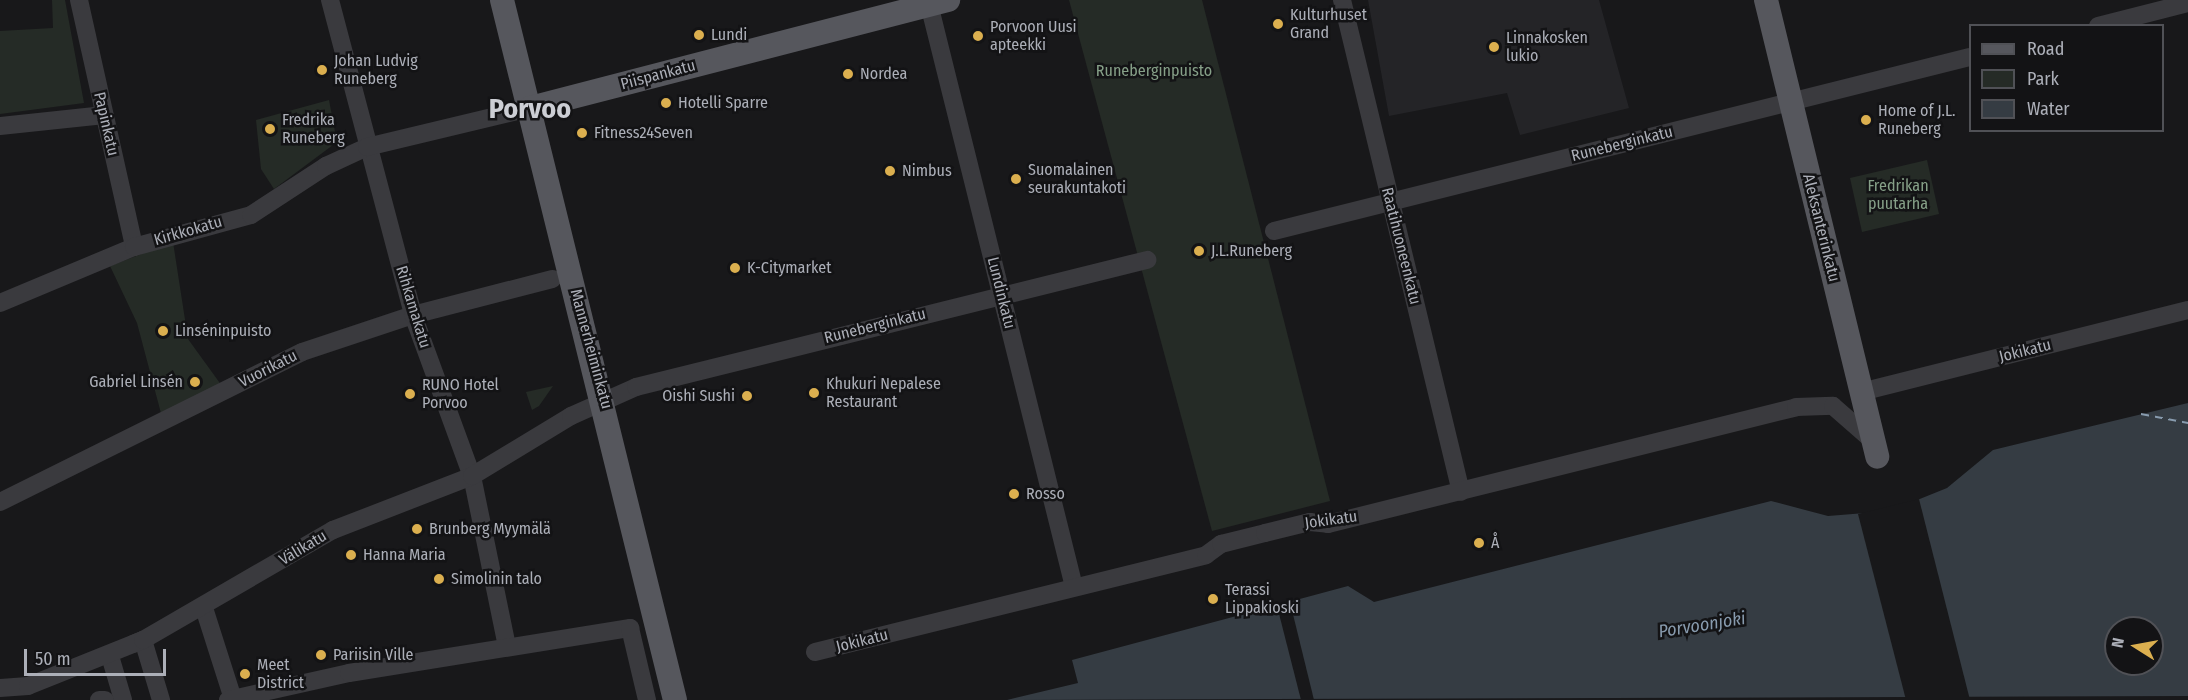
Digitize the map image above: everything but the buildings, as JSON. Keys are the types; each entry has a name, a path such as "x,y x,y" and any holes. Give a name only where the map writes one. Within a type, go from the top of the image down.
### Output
{"main road":[{"name":"Mannerheiminkatu","path":"502,0 604,399 675,700"},
{"name":"Aleksanterinkatu","path":"1766,0 1874,448"},
{"name":"Piispankatu","path":"530,108 935,2"}],"street":[{"name":"Papinkatu","path":"79,0 134,247"},
{"name":"Rihkamakatu","path":"330,0 413,315 472,476 507,647"},
{"name":"Raatihuoneenkatu","path":"1342,0 1461,492"},
{"name":"Lundinkatu","path":"935,2 1001,294 1074,587"},
{"path":"2106,24 2187,4"},
{"name":"Runeberginkatu","path":"1274,231 1969,58"},
{"name":"Piispankatu","path":"367,147 530,108"},
{"path":"0,126 104,115"},
{"name":"Kirkkokatu","path":"0,303 134,247 251,215 326,166 367,147"},
{"name":"Runeberginkatu","path":"604,399 1001,294 1147,260"},
{"name":"Vuorikatu","path":"0,502 302,352 413,315 552,279"},
{"name":"Jokikatu","path":"1861,392 2188,310"},
{"name":"Välikatu","path":"110,656 204,608 333,530 472,476 604,399"},
{"name":"Jokikatu","path":"815,652 1206,555 1221,544 1265,533 1310,522 1328,524 1796,407 1833,406 1874,448"},
{"path":"204,608 231,699 507,647 630,628 647,700"},
{"path":"143,640 161,700"},
{"path":"0,688 30,693 110,656 123,700"},
{"path":"99,700 105,700"}],"shaded area":[{"name":"Linnakosken lukio","path":"1368,0 1599,0 1629,108 1520,135 1507,93 1389,116"}],"green space":[{"path":"52,0 65,0 84,103 0,114 0,31 53,28"},
{"name":"Runeberginpuisto","path":"1069,0 1202,0 1330,501 1212,531"},
{"path":"329,100 337,142 274,189 261,169 256,120"},
{"name":"Fredrikan puutarha","path":"1927,160 1939,214 1862,232 1850,178"},
{"name":"Linséninpuisto","path":"173,242 188,339 222,386 162,417 137,323 110,266"},
{"path":"553,386 539,406 532,410 526,392"}],"water":[{"name":"Porvoonjoki","path":"2188,403 2188,696 1007,700 1078,683 1072,660 1348,586 1374,602 1771,501 1828,516 1890,511 1947,488 1993,450"}],"pier":[{"path":"1919,499 1970,700 1906,700 1858,514"},
{"path":"1289,598 1314,700 1301,700 1276,602"}],"ferry route":[{"path":"2141,414 2188,423"}],"place":[{"name":"Kulturhuset Grand","path":"1278,24"},
{"name":"Lundi","path":"699,35"},
{"name":"Porvoon Uusi apteekki","path":"978,36"},
{"name":"Linnakosken lukio","path":"1494,47"},
{"name":"Johan Ludvig Runeberg","path":"322,70"},
{"name":"Nordea","path":"848,74"},
{"name":"Hotelli Sparre","path":"666,103"},
{"name":"Home of J.L. Runeberg","path":"1866,120"},
{"name":"Fredrika Runeberg","path":"270,129"},
{"name":"Fitness24Seven","path":"582,133"},
{"name":"Nimbus","path":"890,171"},
{"name":"Suomalainen seurakuntakoti","path":"1016,179"},
{"name":"J.L.Runeberg","path":"1199,251"},
{"name":"K-Citymarket","path":"735,268"},
{"name":"Linséninpuisto","path":"163,331"},
{"name":"Gabriel Linsén","path":"195,382"},
{"name":"Khukuri Nepalese Restaurant","path":"814,393"},
{"name":"RUNO Hotel Porvoo","path":"410,394"},
{"name":"Oishi Sushi","path":"747,396"},
{"name":"Rosso","path":"1014,494"},
{"name":"Brunberg Myymälä","path":"417,529"},
{"name":"Å","path":"1479,543"},
{"name":"Hanna Maria","path":"351,555"},
{"name":"Simolinin talo","path":"439,579"},
{"name":"Terassi Lippakioski","path":"1213,599"},
{"name":"Pariisin Ville","path":"321,655"},
{"name":"Meet District","path":"245,674"}],"district":[{"name":"Porvoo","path":"530,109"}]}
